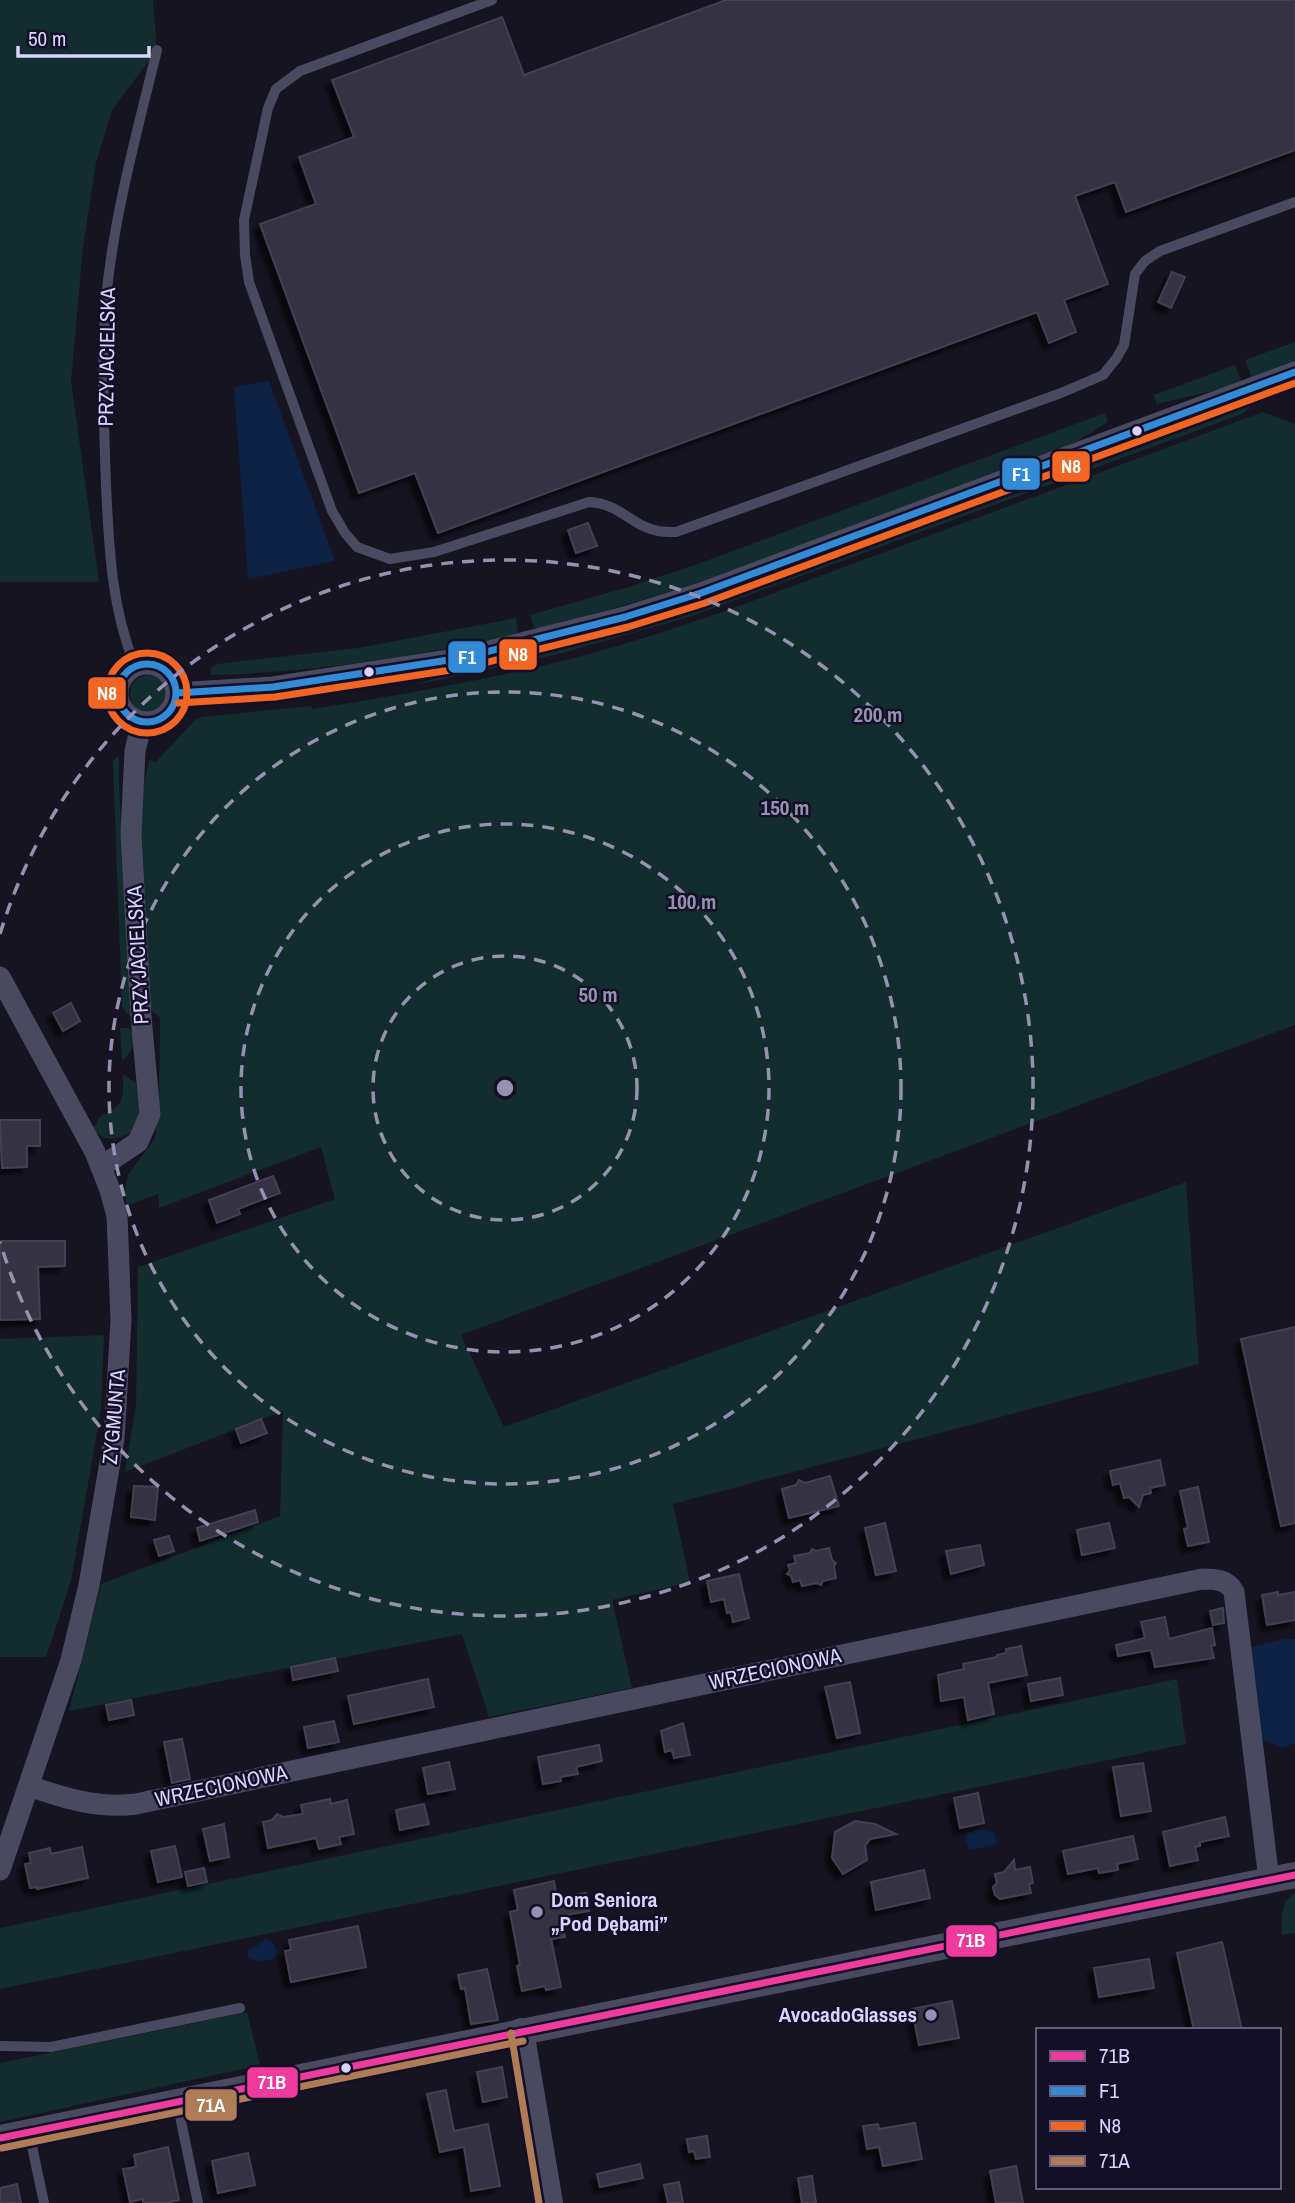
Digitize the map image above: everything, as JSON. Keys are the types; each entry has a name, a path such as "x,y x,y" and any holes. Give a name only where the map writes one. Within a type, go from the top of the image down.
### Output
{"street":[{"path":"177,693 273,687 462,658 625,617 701,593 1295,372"},
{"path":"152,664 167,671 177,693 176,702 166,716 142,722 134,719 122,708 118,692 123,677 135,666 152,664"},
{"name":"PRZYJACIELSKA","path":"101,1167 138,1142 150,1114 141,1017 131,834 135,751 142,722"},
{"name":"ZYGMUNTA","path":"0,977 101,1167 115,1207 121,1320 114,1439 89,1585 74,1647 29,1786 2,1857"},
{"name":"WRZECIONOWA","path":"29,1786 62,1797 105,1806 136,1804 1188,1582 1215,1579 1224,1582 1234,1592 1269,1880"},
{"path":"0,2138 1295,1875"},
{"path":"521,2031 550,2203"}],"lane":[{"path":"492,0 300,71 276,89 268,108 244,220 248,282 332,511 357,547 390,559 434,552 589,502 614,507 659,532 676,532 1061,393 1103,375 1116,359 1124,345 1135,274 1145,261 1160,251 1295,202"},
{"name":"PRZYJACIELSKA","path":"135,666 117,614 108,545 103,372 111,257 124,186 157,50"},
{"path":"0,2046 51,2048 240,2008"},
{"path":"177,2102 198,2203"},
{"path":"29,2132 44,2203"}],"green space":[{"path":"0,0 153,0 157,50 112,110 96,163 83,247 71,381 99,582 0,582"},
{"path":"1295,342 1295,362 1252,378 1245,360"},
{"path":"1235,365 1241,381 1225,388 1157,404 1154,395"},
{"path":"1248,401 1249,408 1242,414 689,617 559,654 416,685 458,669 599,636 712,601"},
{"path":"1263,412 1295,424 1295,1025 461,1335 504,1427 1186,1182 1199,1364 673,1504 690,1582 612,1600 632,1688 489,1717 462,1634 69,1711 101,1584 280,1516 283,1411 125,1472 136,1405 138,1267 335,1199 321,1147 159,1208 158,1194 126,1206 128,1175 155,1138 159,1093 160,1018 150,1009 140,836 141,799 149,760 156,762 195,720 202,717 311,706 312,709 413,692 546,665 636,640 731,609"},
{"path":"1105,413 1108,422 1076,442 1054,451 710,579 538,629 533,626 530,615 695,565"},
{"path":"516,618 518,629 515,635 439,650 326,667 211,675 211,668 217,664 358,648"},
{"path":"149,675 162,681 168,694 162,707 149,713 136,707 130,694 136,681"},
{"path":"119,755 131,1015 122,1007 113,761"},
{"path":"120,1028 129,1028 133,1036 131,1050 122,1061"},
{"path":"123,1074 136,1083 140,1112 130,1133 120,1138 105,1138 92,1127 96,1125 98,1118 121,1102"},
{"path":"104,1335 101,1410 71,1581 46,1657 0,1657 0,1339"},
{"path":"1177,1679 1186,1744 0,1989 0,1928"},
{"path":"1295,1893 1295,1933 1282,1935 1284,1906"},
{"path":"247,2012 260,2065 0,2122 0,2063"}],"water":[{"path":"269,381 335,561 248,579 234,387"},
{"path":"1295,1639 1295,1743 1282,1748 1262,1739 1250,1647"},
{"path":"979,1829 995,1833 997,1842 970,1850 965,1841 967,1833"},
{"path":"265,1939 272,1942 277,1953 273,1959 259,1962 248,1957 247,1950"}],"building":[{"path":"726,0 1295,0 1295,150 1126,212 1115,182 1075,196 1108,284 1064,300 1076,332 1049,343 1037,312 438,533 415,473 359,493 260,224 316,204 299,157 354,137 332,80 502,17 524,75"},
{"path":"1172,272 1185,277 1171,308 1158,302"},
{"path":"588,523 597,546 576,553 568,530"},
{"path":"71,1003 80,1021 63,1031 53,1013"},
{"path":"0,1120 40,1120 40,1146 27,1146 27,1167 2,1168"},
{"path":"273,1176 280,1193 238,1209 240,1214 217,1223 209,1200"},
{"path":"0,1241 65,1241 65,1266 38,1267 40,1319 0,1320"},
{"path":"1295,1327 1295,1523 1281,1526 1241,1339"},
{"path":"261,1419 267,1433 241,1443 236,1429"},
{"path":"1160,1460 1165,1485 1150,1488 1151,1493 1143,1495 1139,1507 1129,1497 1124,1498 1120,1483 1113,1485 1110,1471"},
{"path":"830,1476 839,1506 789,1518 782,1489 796,1485 799,1480 805,1483"},
{"path":"134,1486 158,1487 155,1520 131,1517"},
{"path":"1198,1487 1209,1542 1188,1546 1184,1529 1188,1528 1180,1491"},
{"path":"255,1510 258,1522 200,1541 197,1528"},
{"path":"885,1523 896,1571 876,1575 865,1528"},
{"path":"1109,1523 1115,1548 1082,1555 1077,1530"},
{"path":"169,1536 174,1551 159,1556 154,1540"},
{"path":"980,1545 984,1565 951,1574 946,1551"},
{"path":"829,1548 832,1560 836,1563 836,1578 823,1581 821,1585 817,1583 802,1586 800,1580 793,1582 787,1574 790,1570 788,1565 796,1563 794,1556 810,1553 812,1549 816,1551"},
{"path":"739,1574 749,1618 733,1622 731,1612 727,1613 724,1599 711,1602 707,1581"},
{"path":"1278,1592 1278,1595 1295,1592 1295,1620 1267,1625 1262,1595"},
{"path":"1223,1608 1224,1623 1213,1625 1210,1611"},
{"path":"1165,1617 1169,1639 1212,1628 1215,1645 1211,1646 1214,1658 1155,1667 1151,1650 1118,1656 1116,1645 1145,1638 1141,1622"},
{"path":"1021,1646 1027,1675 988,1683 994,1714 968,1720 964,1697 941,1701 938,1675 964,1669 963,1664 997,1657 1006,1653 1006,1649"},
{"path":"335,1658 338,1671 293,1680 291,1667"},
{"path":"1060,1678 1063,1695 1031,1701 1028,1684"},
{"path":"428,1679 434,1707 354,1724 348,1696"},
{"path":"850,1682 860,1733 837,1738 825,1687"},
{"path":"131,1700 134,1715 109,1720 106,1705"},
{"path":"334,1721 339,1742 308,1748 304,1727"},
{"path":"683,1723 690,1755 674,1758 672,1750 665,1752 661,1731"},
{"path":"182,1739 190,1779 172,1783 164,1742"},
{"path":"599,1745 602,1761 576,1767 578,1774 543,1784 538,1757"},
{"path":"449,1762 455,1789 428,1794 423,1768"},
{"path":"1143,1763 1151,1811 1121,1816 1113,1767"},
{"path":"978,1793 984,1823 960,1828 954,1798"},
{"path":"330,1799 331,1804 347,1800 354,1834 339,1837 341,1844 319,1849 316,1838 268,1848 263,1822 272,1820 277,1814 283,1817 303,1814 301,1805"},
{"path":"424,1804 429,1824 400,1830 396,1810"},
{"path":"1225,1817 1229,1836 1200,1842 1200,1846 1195,1847 1198,1860 1170,1866 1163,1832"},
{"path":"855,1821 875,1824 896,1834 870,1839 865,1846 867,1860 843,1874 832,1858 835,1832"},
{"path":"224,1824 229,1857 210,1861 203,1829"},
{"path":"1133,1836 1138,1859 1117,1864 1118,1870 1099,1873 1098,1868 1068,1874 1063,1851"},
{"path":"175,1846 182,1877 158,1882 151,1851"},
{"path":"82,1847 88,1878 37,1889 30,1888 25,1864 31,1863 29,1853 50,1848 51,1854"},
{"path":"1014,1860 1015,1870 1030,1867 1033,1883 1029,1884 1031,1893 1000,1899 995,1895 993,1887 997,1883 995,1874 1004,1872"},
{"path":"204,1868 207,1882 188,1886 185,1872"},
{"path":"924,1870 930,1898 876,1910 871,1882"},
{"path":"554,1881 557,1898 586,1893 589,1911 561,1916 565,1937 551,1939 561,1987 546,1990 545,1986 522,1991 510,1912 518,1910 514,1890"},
{"path":"358,1926 366,1967 291,1982 285,1951 291,1950 289,1940"},
{"path":"1222,1942 1242,2028 1194,2028 1177,1953"},
{"path":"1149,1959 1154,1988 1099,1997 1094,1968"},
{"path":"487,1969 498,2020 471,2024 465,1988 461,1989 458,1975"},
{"path":"952,2001 959,2038 919,2045 912,2009"},
{"path":"502,2067 507,2097 483,2102 477,2072"},
{"path":"446,2090 454,2131 488,2124 500,2186 471,2191 464,2147 440,2152 427,2094"},
{"path":"915,2123 922,2159 883,2166 879,2147 867,2149 863,2126 878,2124 879,2129"},
{"path":"707,2136 710,2157 696,2159 694,2151 689,2152 687,2139"},
{"path":"168,2147 179,2200 143,2203 143,2199 130,2202 123,2169 136,2167 134,2155"},
{"path":"248,2153 255,2185 218,2193 212,2161"},
{"path":"640,2164 643,2178 600,2187 597,2174"},
{"path":"1016,2166 1023,2203 996,2203 990,2171"},
{"path":"812,2176 816,2203 802,2203 798,2178"},
{"path":"679,2182 683,2203 668,2203 664,2185"},
{"path":"17,2184 21,2203 0,2203 0,2188"}],"transit line":[{"name":"F1","path":"177,693 273,687 462,658 625,617 701,593 1295,372"},
{"name":"N8","path":"178,703 275,697 464,668 628,627 705,603 1295,383"},
{"name":"N8","path":"147,653 162,656 175,665 184,678 187,693 184,708 175,721 162,730 147,733 132,730 119,721 110,708 107,693 110,678 119,665 132,656 147,653"},
{"name":"F1","path":"141,664 153,664 168,672 176,687 176,693 176,699 168,714 153,722 141,722 126,714 118,699 118,687 126,672 141,664"},
{"name":"71B","path":"0,2138 1295,1875"},
{"name":"71A","path":"511,2033 539,2203"},
{"name":"71A","path":"2,2148 523,2041"}],"place":[{"name":"Dom Seniora „Pod Dębami”","path":"537,1912"},
{"name":"AvocadoGlasses","path":"931,2015"}]}
